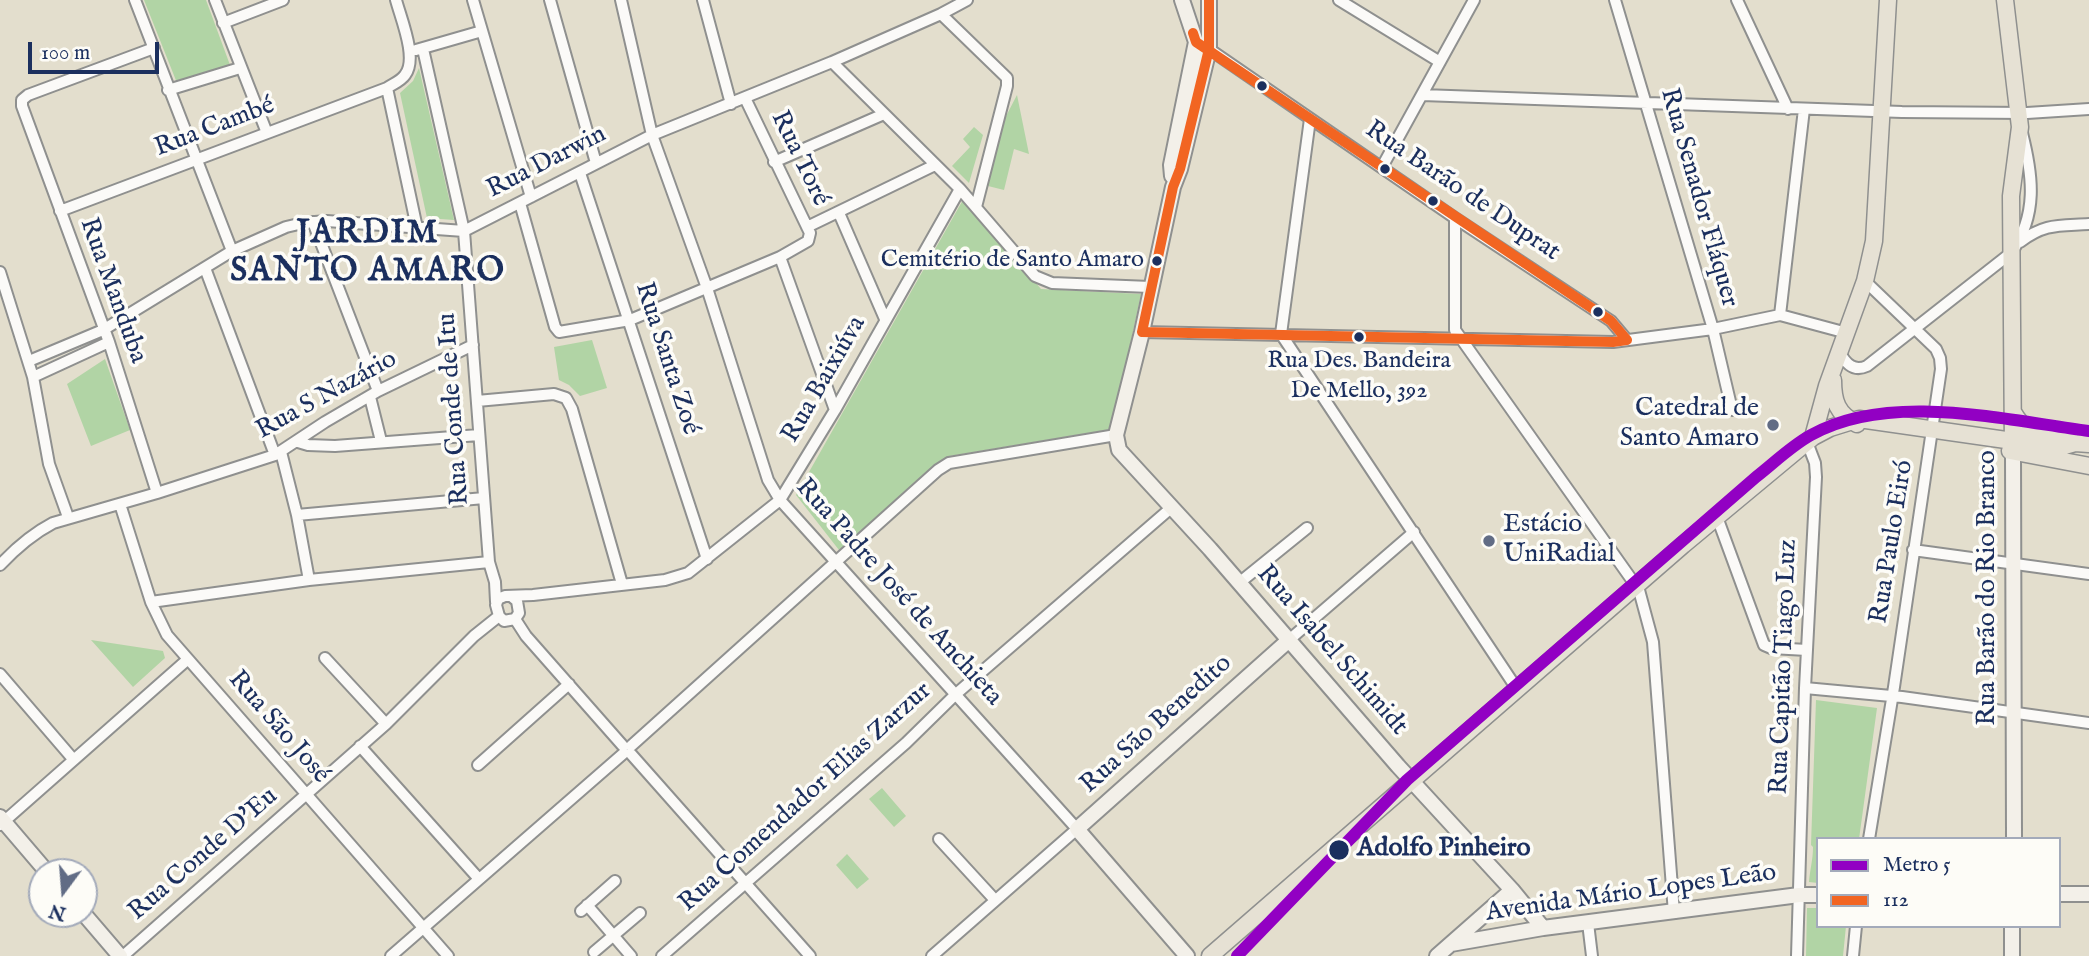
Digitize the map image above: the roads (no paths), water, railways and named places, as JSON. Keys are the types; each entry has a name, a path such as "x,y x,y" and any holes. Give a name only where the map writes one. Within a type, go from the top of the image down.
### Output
{"main road":[{"path":"1810,440 1865,281 1874,241 1888,0"},
{"name":"Rua Barão do Rio Branco","path":"2005,0 2020,120 2011,196 2014,248 2013,447"},
{"path":"1833,374 1834,399 1840,411 1858,425 1933,433 2013,447 2089,466"},
{"path":"2012,411 2029,432 2062,435 2082,443"},
{"path":"1210,956 1717,517 1810,440 1851,421"},
{"path":"2013,447 2062,447 2082,443"}],"street":[{"path":"135,0 232,251"},
{"path":"215,0 267,133"},
{"path":"223,23 283,0"},
{"path":"396,0 410,52 404,77 387,88 417,228"},
{"path":"473,0 531,197"},
{"path":"550,0 596,163"},
{"name":"Rua Padre José de Anchieta","path":"621,0 652,135 707,288 768,480 780,500 956,694 1187,956"},
{"path":"703,0 731,104"},
{"name":"Rua Darwin","path":"464,232 652,135 832,62 967,0"},
{"path":"1182,0 1203,46"},
{"path":"391,956 627,750 938,470 949,463 1116,435 1142,332 1173,187 1203,46 1209,0"},
{"path":"1339,0 1440,62"},
{"path":"1382,167 1475,0"},
{"name":"Rua Senador Fláquer","path":"1615,0 1713,329 1732,410"},
{"path":"1737,0 1788,109"},
{"path":"947,7 1007,78 976,207"},
{"path":"410,52 482,31"},
{"name":"Rua Barão de Duprat","path":"1203,46 1611,321 1627,340"},
{"name":"Rua Manduba","path":"153,48 28,95 22,100 22,106 109,342 157,493"},
{"name":"Rua Conde de Itu","path":"423,49 464,232 489,562 495,582 496,602"},
{"path":"832,62 960,189 1035,276 1043,281 1150,287"},
{"path":"168,90 240,68"},
{"name":"Rua Cambé","path":"60,211 387,88"},
{"path":"1422,95 1882,111 2020,120 2089,109"},
{"name":"Rua Toré","path":"745,98 810,236 808,241 780,257"},
{"path":"1780,315 1804,109"},
{"path":"774,162 884,114"},
{"path":"1310,119 1281,334 1517,689"},
{"path":"807,227 935,165"},
{"name":"Rua Santa Zoé","path":"580,173 707,559"},
{"name":"Rua Baixiúva","path":"533,595 665,580 688,573 780,500 835,410 960,189"},
{"path":"520,203 555,327 559,331 568,332 630,320 780,257 835,410"},
{"path":"839,213 886,319"},
{"path":"1455,218 1455,330 1637,585 1653,642 1674,913"},
{"path":"29,361 103,330 232,251 286,227 313,222 464,232"},
{"path":"313,222 374,394 381,441"},
{"path":"1840,353 1848,364 1861,369 2036,230 2049,226 2089,224"},
{"path":"205,268 278,454 297,515 309,580"},
{"path":"0,272 29,361 49,464 68,517"},
{"name":"Rua Paulo Eiró","path":"1865,281 1936,349 1941,369 1869,837"},
{"path":"1142,332 1613,342 1713,329 1780,315 1847,333"},
{"path":"33,377 109,342"},
{"name":"Rua S Nazário","path":"0,565 38,531 68,517 157,493 278,454 325,422 374,394 472,345"},
{"path":"477,401 521,395 554,394 566,398 572,409 622,584"},
{"path":"298,442 335,446 479,435"},
{"name":"Rua Isabel Schimidt","path":"1116,435 1119,450 1240,583 1543,928"},
{"name":"Rua Capitão Tiago Luz","path":"1797,956 1805,688 1816,477 1810,440"},
{"name":"Rua Barão do Rio Branco","path":"2013,447 2014,837"},
{"path":"297,515 484,498"},
{"name":"Rua São José","path":"120,504 151,602 167,635 448,956"},
{"name":"Rua Comendador Elias Zarzur","path":"662,956 895,752 956,694 1171,508"},
{"path":"1717,517 1764,645 1771,648 1807,650"},
{"path":"1240,583 1307,528"},
{"name":"Rua São Benedito","path":"932,956 1414,532"},
{"path":"1913,550 2089,575"},
{"path":"151,602 309,580 489,562"},
{"name":"Rua Conde de Itu","path":"495,582 509,596"},
{"path":"533,595 517,614 505,621 499,616 496,602 509,596 533,595"},
{"path":"509,596 517,601 517,614 526,636 810,956"},
{"name":"Rua Conde D'Eu","path":"121,956 386,724 474,636 499,616"},
{"path":"325,658 386,724"},
{"path":"34,858 1,821 187,660"},
{"path":"0,674 73,759"},
{"path":"478,765 569,684"},
{"path":"1805,688 2089,723"},
{"path":"360,746 479,879"},
{"path":"939,839 995,900"},
{"path":"615,881 584,908 631,956"},
{"path":"1437,956 1512,890"},
{"path":"2061,894 2089,894"},
{"name":"Avenida Mário Lopes Leão","path":"1451,944 1543,928 1816,895"},
{"path":"594,952 640,913"},
{"path":"1588,923 1592,956"},
{"path":"96,928 121,956"},
{"path":"1853,956 1856,928"},
{"path":"2012,928 2012,956"}],"metro line":[{"name":"5","path":"1237,956 1407,780 1756,477 1804,439 1842,422 1876,414 1911,411 1985,416 2089,431"}],"place":[{"name":"Cemitério de Santo Amaro","path":"1157,261"},
{"name":"Rua Des. Bandeira De Mello, 392","path":"1359,337"},
{"name":"Catedral de Santo Amaro","path":"1773,425"},
{"name":"Estácio UniRadial","path":"1489,541"},
{"name":"Adolfo Pinheiro","path":"1339,850"}],"district":[{"name":"JARDIM SANTO AMARO","path":"368,254"}]}
